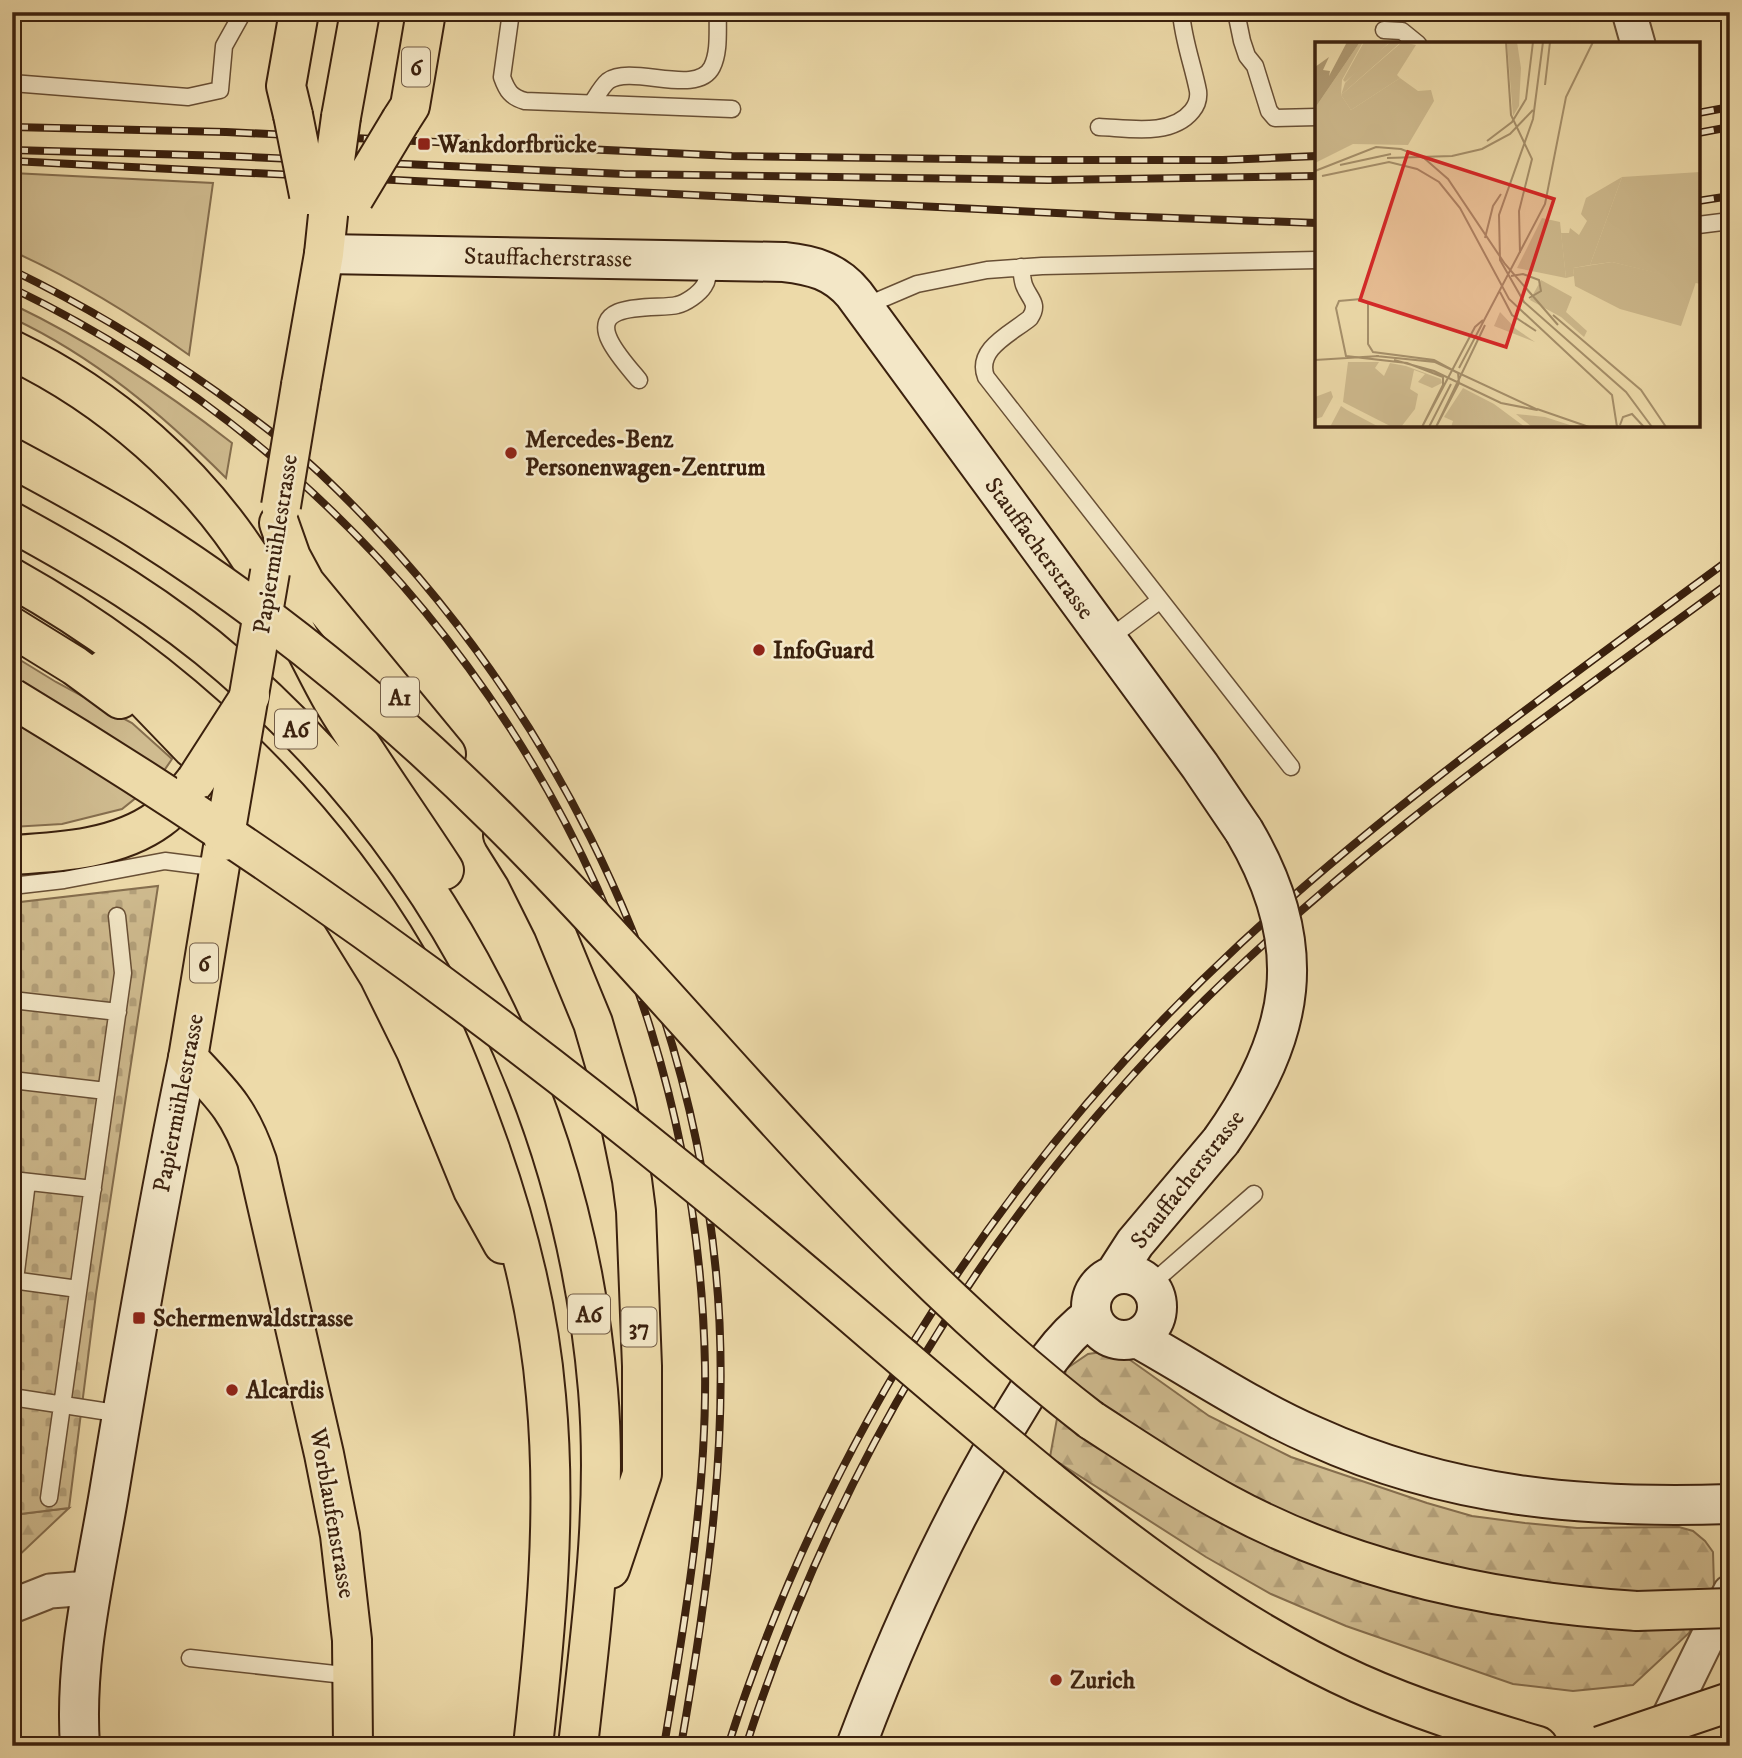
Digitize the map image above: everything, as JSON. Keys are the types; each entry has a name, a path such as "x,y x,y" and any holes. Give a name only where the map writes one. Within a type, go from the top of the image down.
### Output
{"main road":[{"name":"Papiermühlestrasse","path":"299,12 286,86 293,115 331,196"},
{"name":"Papiermühlestrasse","path":"188,1058 324,254 341,117 360,12"},
{"name":"Papiermühlestrasse","path":"331,196 401,120 410,106 426,12"},
{"path":"12,350 74,384 128,423 201,493 254,564 363,750 414,824 477,925 498,1014"},
{"path":"12,458 136,529 203,572 305,648 383,712 495,816 561,883 814,1161 924,1276 1038,1379 1091,1420 1162,1467 1229,1506 1297,1537 1370,1563 1446,1584 1523,1600 1637,1611 1730,1608"},
{"name":"A1","path":"280,514 291,557 305,583 445,753 487,810 525,870 553,926 593,1023 616,1102 632,1180"},
{"name":"A6","path":"12,522 130,591 230,666 311,744 366,807 422,881 498,1014 533,1095 572,1226 589,1310 598,1391 601,1471 599,1549 578,1746"},
{"name":"A6","path":"12,578 100,633 163,680 207,718 286,796 351,873 409,962 446,1036 499,1175 531,1291 546,1394 551,1471 551,1549 533,1746"},
{"path":"12,608 140,694 181,737 232,783 269,824 340,913 379,976 416,1051 473,1190 531,1291"},
{"path":"12,627 75,666 129,706 181,737"},
{"path":"12,855 83,848 123,838 158,820 178,803 196,779 250,696"},
{"path":"12,698 163,794 315,896 559,1074 760,1236 1048,1480 1160,1567 1287,1647 1357,1682 1427,1711 1538,1746"},
{"name":"Worblaufenstrasse","path":"188,1058 228,1101 239,1117 257,1161 336,1507 347,1587 354,1676 353,1746"},
{"name":"37","path":"591,1628 642,1474 642,1366 636,1211 632,1180"},
{"path":"1600,1746 1730,1702"}],"street":[{"path":"1629,12 1637,42"},
{"name":"Stauffacherstrasse","path":"324,254 784,262 821,269 842,282 863,307 1200,766 1244,831 1268,876 1280,910 1286,938 1287,993 1281,1024 1266,1066 1242,1111 1221,1141 1135,1243 1133,1280"},
{"name":"Papiermühlestrasse","path":"80,1746 78,1720 81,1672 90,1588 166,1162 188,1058"},
{"name":"Stauffacherstrasse","path":"1091,1315 1091,1298 1100,1283 1133,1280 1156,1298 1156,1317 1152,1326 1137,1338"},
{"path":"856,1746 910,1611 972,1485 1055,1351 1073,1328 1091,1315 1095,1325 1109,1337 1118,1340 1137,1338 1243,1400 1312,1436 1428,1478 1524,1497 1573,1502 1730,1504"},
{"path":"12,1606 50,1591 90,1588"},
{"path":"1655,1746 1730,1592"}],"lane":[{"path":"12,83 188,97 220,90 223,46 243,12"},
{"path":"510,12 502,77 505,87 513,97 524,101 732,109"},
{"path":"592,103 608,81 622,77 691,80 705,76 716,56 718,12"},
{"path":"1099,127 1159,128 1180,121 1194,109 1199,94 1182,29 1181,12"},
{"path":"1236,12 1242,41 1247,55 1255,65 1269,111 1275,118 1315,117"},
{"path":"1384,30 1402,31 1416,42"},
{"path":"1700,225 1730,221"},
{"path":"639,380 610,342 607,330 610,320 619,312 630,308 681,304 702,289 707,279 709,260"},
{"path":"863,307 917,284 988,270 1315,260"},
{"path":"1021,267 1025,288 1034,301 1034,312 989,350 984,361 986,377 1291,767"},
{"path":"1107,640 1159,601"},
{"path":"12,886 64,880 165,861 222,855"},
{"path":"49,1498 123,973 117,916"},
{"path":"12,1000 118,1012"},
{"path":"12,1080 106,1091"},
{"path":"78,1289 14,1280 20,1181 93,1189"},
{"path":"1133,1280 1254,1194"},
{"path":"12,1396 122,1414"},
{"path":"190,1658 354,1676"}],"green space":[{"path":"12,173 213,183 189,355 103,298 12,251"},
{"path":"12,304 70,334 126,368 232,443 226,478 177,431 126,389 71,350 12,318"},
{"path":"12,655 132,723 172,759 157,781 122,809 62,824 12,827"},
{"path":"158,886 96,1294 69,1508 12,1515 12,903"},
{"path":"1116,1350 1209,1416 1291,1457 1427,1503 1472,1516 1525,1523 1577,1528 1679,1527 1693,1531 1713,1552 1714,1586 1689,1633 1633,1685 1573,1691 1513,1684 1346,1626 1271,1594 1206,1557 1050,1457 1066,1369 1088,1354"},
{"path":"69,1508 12,1562 12,1515"}],"tram line":[{"path":"1673,12 1697,16 1728,12"}],"railway":[{"path":"1700,113 1730,107"},
{"path":"12,127 226,132 732,156 1045,160 1223,160 1315,156"},
{"path":"1700,133 1730,127"},
{"path":"12,150 228,156 624,174 1048,180 1315,176"},
{"path":"12,161 1117,216 1315,223"},
{"path":"1700,201 1730,196"},
{"path":"12,270 91,312 168,358 257,421 321,474 400,556 472,645 535,739 590,838 637,941 673,1049 700,1159 716,1272 720,1332 721,1391 714,1510 700,1628 681,1746"},
{"path":"12,288 161,373 294,476 411,595 511,729 591,875 651,1031 690,1196 705,1366 702,1462 693,1557 664,1746"},
{"path":"728,1746 768,1632 816,1521 871,1414 933,1311 1001,1212 1075,1118 1155,1028 1241,943 1299,891 1480,744 1730,559"},
{"path":"746,1746 781,1646 822,1549 868,1454 920,1362 977,1273 1039,1188 1105,1106 1177,1028 1306,906 1444,794 1730,582"}],"place":[{"name":"Wankdorfbrücke","path":"424,144"},
{"name":"Mercedes-Benz Personenwagen-Zentrum","path":"511,453"},
{"name":"InfoGuard","path":"759,650"},
{"name":"Schermenwaldstrasse","path":"139,1318"},
{"name":"Alcardis","path":"232,1390"},
{"name":"Zurich","path":"1056,1680"}]}
